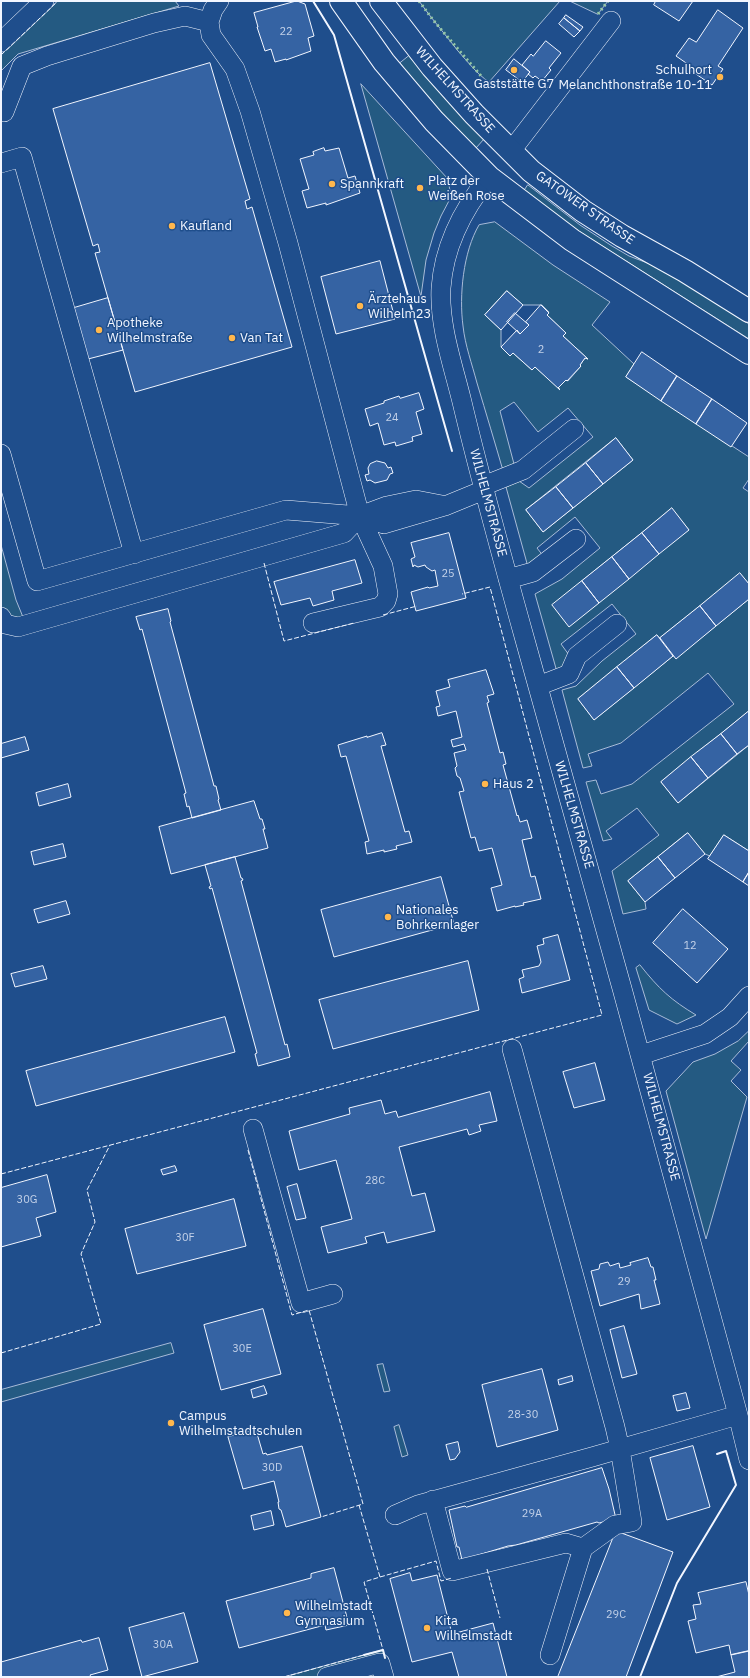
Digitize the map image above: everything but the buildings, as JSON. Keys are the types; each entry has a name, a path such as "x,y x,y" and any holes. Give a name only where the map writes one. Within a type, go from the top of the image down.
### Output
{"main road":[{"path":"341,1 384,62 434,121 489,177 572,240 749,353"},
{"name":"WILHELMSTRASSE","path":"381,1 411,41 456,94 511,151 489,177"},
{"path":"384,62 411,41"},
{"name":"GATOWER STRASSE","path":"511,151 531,171 583,211 638,246 685,271 749,311"}],"street":[{"path":"1,42 44,1"},
{"path":"219,1 213,10 209,22 212,35 235,69 250,111 288,243 360,516 383,566 388,594 386,601 380,607 313,623"},
{"path":"4,112 22,66 46,56 154,23 185,16 209,22"},
{"path":"511,151 611,21"},
{"path":"1,163 22,157 134,554"},
{"name":"WILHELMSTRASSE","path":"489,177 468,204 454,231 446,258 441,287 443,322 483,488 641,1055 749,1460"},
{"path":"1,454 37,581 286,510 360,516 384,524 445,506 523,470 574,429"},
{"path":"1,617 5,624 18,627 344,533 360,516"},
{"path":"508,579 533,572 576,539"},
{"path":"538,686 569,674 577,656 617,624"},
{"path":"641,1055 705,1034 730,1017 749,996"},
{"path":"512,1049 620,1449 632,1522 615,1525 583,1548 550,1655"},
{"path":"253,1130 301,1303 333,1294"},
{"path":"395,1515 418,1504 738,1415"},
{"path":"433,1500 452,1571 566,1543 583,1548"},
{"path":"327,1677 382,1670"}],"shaded area":[{"path":"58,1 175,1 179,6 18,54 1,71 1,55"},
{"path":"419,1 560,1 489,82 477,72 458,51"},
{"path":"570,1 608,1 598,14"},
{"path":"409,56 444,97 484,139 476,148 428,99 399,64"},
{"name":"Platz der Weißen Rose","path":"361,84 448,179 451,197 434,233 426,260 421,296"},
{"path":"528,185 580,225 612,246 629,256 658,267 749,324 749,339 577,230 524,191"},
{"path":"495,222 553,265 610,302 592,325 634,364 626,377 749,457 749,479 743,488 749,492 749,584 740,574 660,638 657,635 578,699 594,720 673,656 676,658 749,599 749,711 661,782 678,803 749,745 749,851 724,835 710,856 705,854 687,833 628,881 645,902 646,909 623,914 612,871 659,835 637,808 606,831 612,839 603,841 586,782 596,780 601,794 632,784 734,704 708,673 621,743 588,754 592,766 583,768 562,690 576,686 602,661 636,634 612,604 561,644 569,655 564,670 557,672 535,594 562,579 600,548 575,517 537,548 544,557 528,567 506,487 519,481 529,488 593,437 568,408 538,432 514,402 500,411 514,464 504,474 465,340 463,326 462,288 466,261 469,248 479,225","holes":["507,291 523,305 542,305 549,312 547,315 566,333 563,336 588,359 585,358 580,365 581,366 568,381 566,380 558,388 535,367 532,370 513,353 510,356 501,347 501,330 485,315","616,438 633,460 543,532 526,510","672,509 689,530 582,581"]},
{"path":"1,545 16,600 25,622 1,628"},
{"path":"640,965 653,981 666,993 696,1015 677,1024 649,1010 636,968"},
{"path":"749,1031 749,1041 731,1061 741,1070 731,1081 747,1097 706,1239 666,1091 693,1062 715,1054 738,1041"},
{"path":"171,1343 174,1353 1,1402 1,1390"},
{"path":"383,1364 390,1391 384,1392 377,1365"},
{"path":"399,1425 408,1455 402,1457 394,1427"},
{"path":"383,1650 390,1677 284,1677"}],"hedge":[{"path":"419,1 433,20 482,77"},
{"path":"598,14 608,1"}],"fence":[{"path":"1,55 58,1"},
{"path":"264,563 284,641 354,623"},
{"path":"1,1174 602,1015 490,587 462,594"},
{"path":"383,615 417,606"},
{"path":"1,1353 101,1324 81,1254 95,1222 87,1190 110,1145"},
{"path":"248,1150 292,1315 309,1310 363,1504 321,1517"},
{"path":"359,1505 380,1577 364,1582 383,1650"},
{"path":"380,1577 436,1561 441,1581 452,1578"},
{"path":"487,1569 500,1618"},
{"path":"284,1677 364,1655"}],"wall":[{"path":"313,1 334,35 452,451"},
{"path":"640,1677 677,1583 736,1485 726,1451 717,1454"},
{"path":"364,1655 383,1650 385,1658"}],"place":[{"name":"Gaststätte G7","path":"514,70"},
{"name":"Schulhort Melanchthonstraße 10-11","path":"720,77"},
{"name":"Spannkraft","path":"332,184"},
{"name":"Platz der Weißen Rose","path":"420,188"},
{"name":"Kaufland","path":"172,226"},
{"name":"Ärztehaus Wilhelm23","path":"360,306"},
{"name":"Apotheke Wilhelmstraße","path":"99,330"},
{"name":"Van Tat","path":"232,338"},
{"name":"Haus 2","path":"485,784"},
{"name":"Nationales Bohrkernlager","path":"388,917"},
{"name":"Campus Wilhelmstadtschulen","path":"171,1423"},
{"name":"Wilhelmstadt Gymnasium","path":"287,1613"},
{"name":"Kita Wilhelmstadt","path":"427,1628"}]}
